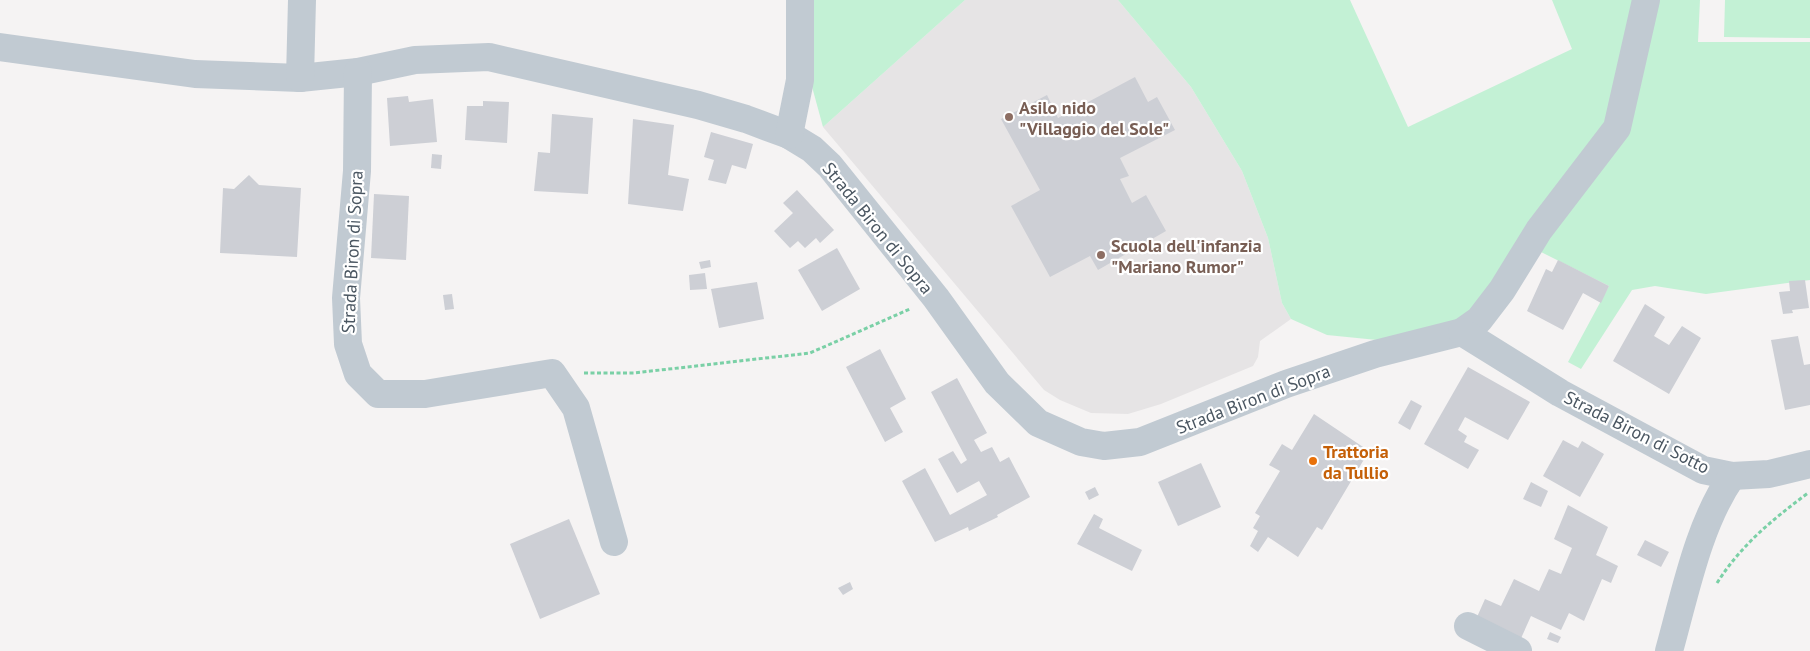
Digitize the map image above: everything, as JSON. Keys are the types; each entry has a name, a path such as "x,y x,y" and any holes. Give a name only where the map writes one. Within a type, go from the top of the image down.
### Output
{"street":[{"path":"300,78 302,0"},
{"path":"789,135 800,80 800,0"},
{"name":"Strada Biron di Sopra","path":"0,47 195,74 300,78 358,72 415,60 489,57 698,105 746,119 789,135 812,149 830,166 936,298 998,383 1038,423 1081,442 1104,446 1140,442 1286,384 1375,354 1462,332 1479,320 1502,290 1539,230 1617,128 1646,0"},
{"name":"Strada Biron di Sopra","path":"358,72 357,171 346,298 348,344 358,374 378,394 425,394 552,373"},
{"name":"Strada Biron di Sotto","path":"1462,332 1560,393 1666,451 1703,470 1732,476 1718,496 1705,529 1669,651"},
{"path":"552,373 576,408 614,542"},
{"path":"1732,476 1769,474 1810,464"},
{"path":"1468,626 1518,651"}],"path":[{"path":"552,373 634,373 810,353 936,298"},
{"path":"1713,588 1728,565 1765,525 1810,492"}],"shaded area":[{"path":"965,0 1118,0 1191,87 1242,171 1268,238 1282,303 1291,319 1260,341 1258,357 1253,366 1161,404 1128,414 1091,413 1060,400 1044,390 823,127"}],"green space":[{"path":"805,0 965,0 823,127 811,83"},
{"path":"1118,0 1350,0 1408,127 1572,49 1552,0 1700,0 1698,42 1810,42 1810,280 1706,294 1655,286 1632,290 1581,369 1568,362 1609,286 1539,251 1479,320 1387,341 1327,335 1291,319 1282,303 1268,238 1242,171 1191,87"},
{"path":"1725,0 1810,0 1810,38 1724,37"}],"building":[{"path":"1135,77 1148,102 1157,97 1175,130 1120,158 1129,176 1120,179 1132,203 1146,195 1166,231 1098,270 1090,256 1050,277 1011,206 1040,190 1001,119 1047,95 1058,118"},
{"path":"408,96 409,102 433,99 437,142 390,146 387,98"},
{"path":"483,101 509,102 507,143 465,140 467,106 483,106"},
{"path":"552,114 593,118 588,194 534,191 538,152 550,153"},
{"path":"633,119 674,125 668,175 689,179 683,211 628,204"},
{"path":"711,132 753,144 746,169 732,165 726,184 708,180 714,160 704,157"},
{"path":"432,154 442,155 441,169 431,168"},
{"path":"249,175 259,185 301,188 297,257 220,253 223,188 234,189"},
{"path":"797,190 834,230 820,243 816,238 805,248 798,241 790,248 774,231 793,213 783,203"},
{"path":"374,194 409,196 406,260 371,258"},
{"path":"837,248 860,289 822,311 798,270"},
{"path":"710,260 711,267 701,269 699,262"},
{"path":"1558,260 1609,286 1601,303 1583,293 1563,330 1527,311 1546,269 1552,272"},
{"path":"705,273 707,289 690,290 689,275"},
{"path":"1805,280 1809,308 1792,310 1793,313 1783,314 1779,292 1790,291 1789,281"},
{"path":"757,282 764,319 719,328 711,289"},
{"path":"452,294 454,309 445,310 443,295"},
{"path":"1645,304 1665,317 1654,336 1669,345 1682,326 1701,338 1669,394 1613,361"},
{"path":"1798,336 1804,365 1810,364 1810,405 1785,410 1771,340"},
{"path":"880,349 906,399 890,408 903,432 885,442 846,367"},
{"path":"1468,367 1530,402 1508,440 1465,417 1458,430 1467,436 1464,442 1479,450 1468,469 1424,444"},
{"path":"957,378 987,433 974,440 981,452 992,447 1000,462 1009,457 1030,497 997,515 998,517 969,531 968,527 935,542 902,481 925,468 950,515 987,495 979,481 957,493 938,459 953,451 961,464 967,460 931,392"},
{"path":"1411,400 1422,406 1410,430 1398,423"},
{"path":"1314,414 1369,451 1322,530 1317,527 1298,557 1268,537 1258,552 1250,546 1258,531 1253,528 1260,516 1255,513 1280,471 1269,465 1282,444 1292,450"},
{"path":"1563,440 1578,448 1582,441 1604,454 1580,497 1543,476"},
{"path":"1201,463 1221,507 1178,526 1158,482"},
{"path":"1531,482 1548,491 1541,507 1523,499"},
{"path":"1095,487 1099,495 1089,500 1085,492"},
{"path":"1568,505 1608,527 1596,555 1618,566 1611,583 1602,579 1584,621 1569,613 1561,630 1531,616 1518,645 1473,626 1485,599 1501,606 1514,579 1539,591 1549,569 1561,574 1572,548 1554,539"},
{"path":"1094,514 1103,519 1099,528 1142,550 1132,571 1077,544"},
{"path":"569,519 600,594 540,619 510,544"},
{"path":"1645,540 1669,552 1661,567 1637,555"},
{"path":"850,582 853,589 843,595 838,588"},
{"path":"1550,632 1561,637 1558,643 1547,639"}],"place":[{"name":"Asilo nido \"Villaggio del Sole\"","path":"1009,117"},
{"name":"Scuola dell'infanzia \"Mariano Rumor\"","path":"1101,255"},
{"name":"Trattoria da Tullio","path":"1313,461"}]}
